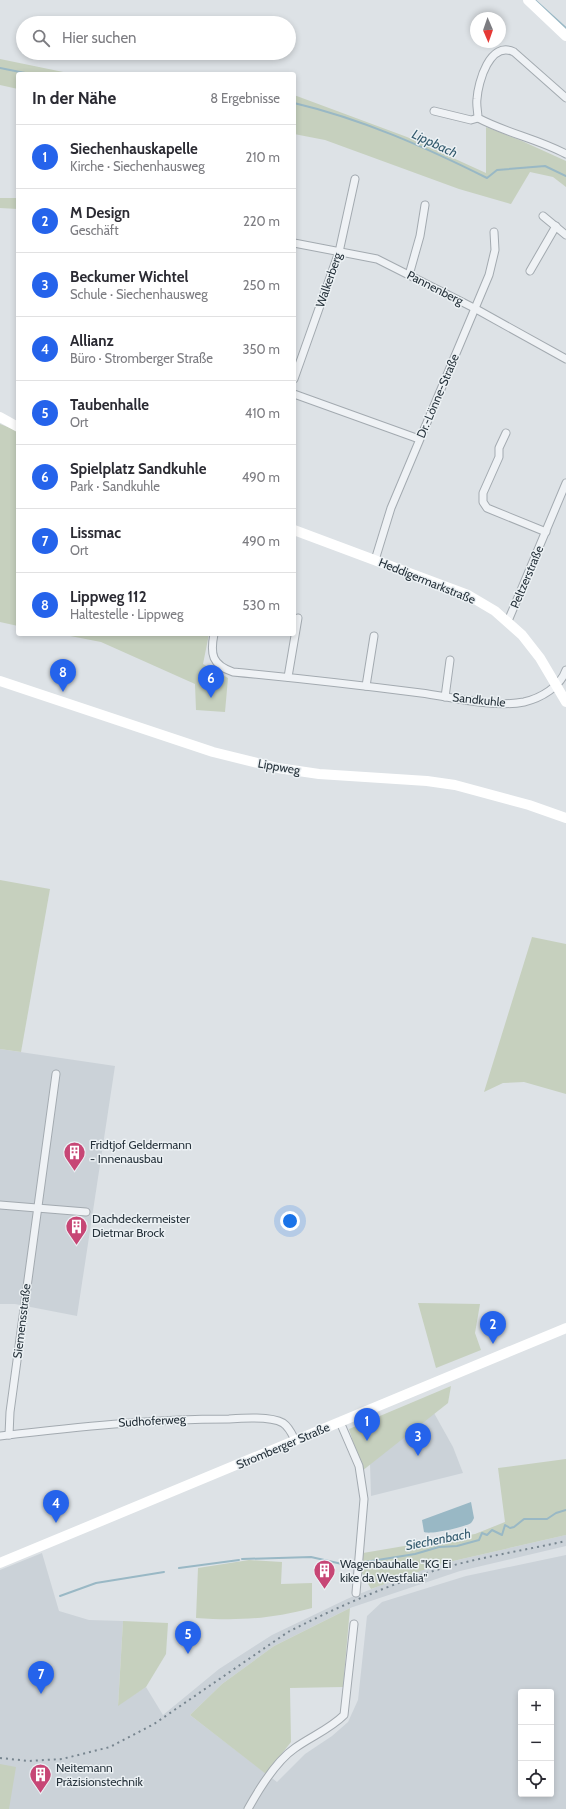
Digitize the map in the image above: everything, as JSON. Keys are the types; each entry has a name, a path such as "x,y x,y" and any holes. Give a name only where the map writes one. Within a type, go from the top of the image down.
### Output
{"street":[{"path":"528,0 566,36"},
{"path":"478,118 477,99 483,74 495,54 506,49 514,52 566,98"},
{"path":"434,111 471,120 478,118 491,125 530,138 566,154"},
{"name":"Walkerberg","path":"296,373 339,252 355,179"},
{"path":"409,275 420,236 425,205"},
{"path":"543,216 566,235"},
{"path":"530,271 556,226"},
{"name":"Dr.-Lönne-Straße","path":"375,560 391,508 419,438 476,309 489,275 495,250 494,232"},
{"name":"Pannenberg","path":"296,243 377,260 476,309 566,359"},
{"path":"296,395 419,438"},
{"path":"0,417 16,426"},
{"name":"Peltzerstraße","path":"506,433 499,448 499,457 483,493 483,502 487,508 546,532"},
{"name":"Peltzerstraße","path":"508,621 566,483"},
{"name":"Heddigermarkstraße","path":"296,531 468,595 508,621 540,658 566,702"},
{"path":"296,630 298,618"},
{"name":"Sandkuhle","path":"214,636 211,648 213,656 224,669 233,672 366,686 496,704 511,703 537,697 556,686"},
{"path":"288,677 295,636"},
{"path":"366,686 374,636"},
{"name":"Sandkuhle","path":"445,696 450,660"},
{"path":"556,686 563,678 566,670"},
{"name":"Lippweg","path":"0,682 227,756 278,768 319,774 427,781 455,786 529,805 566,818"},
{"name":"Siemensstraße","path":"9,1435 10,1412 56,1074"},
{"path":"0,1205 86,1212"},
{"name":"Stromberger Straße","path":"0,1563 566,1328"},
{"name":"Sudhoferweg","path":"0,1436 135,1421 244,1418 274,1420 283,1424 290,1430 295,1440"},
{"path":"340,1422 359,1466 364,1499 356,1593"},
{"path":"248,1809 271,1774 294,1749 335,1724 344,1715 354,1624"}],"shaded area":[{"path":"0,1049 115,1066 77,1316 15,1304 0,1304"},
{"path":"434,1413 453,1447 463,1473 371,1496 370,1464"},
{"path":"566,1535 566,1546 460,1571 350,1608 274,1646 222,1684 190,1715 277,1782 305,1754 332,1736 348,1722 358,1700 367,1616 382,1602 466,1576 566,1555 566,1809 0,1809 0,1570 42,1553 59,1611 89,1620 123,1621 118,1705 146,1687 163,1715 219,1669 272,1635 347,1599 406,1575 440,1564"}],"green space":[{"path":"0,59 63,72 16,72 16,89 0,85"},
{"path":"296,96 407,137 486,173 486,127 566,161 566,187 553,177 530,172 511,204 459,189 325,140 296,134"},
{"path":"0,198 16,198 16,209 0,208"},
{"path":"0,424 16,430 16,626 0,622"},
{"path":"70,636 209,636 203,664 228,678 225,712 196,710 195,684 101,642"},
{"path":"0,880 50,889 21,1052 0,1049"},
{"path":"532,937 566,944 566,1094 524,1082 503,1083 484,1092"},
{"path":"418,1303 480,1304 475,1333 481,1350 436,1368"},
{"path":"451,1386 448,1403 362,1471 349,1429"},
{"path":"566,1459 566,1535 440,1564 371,1589 359,1568 363,1553 475,1534 505,1522 498,1468"},
{"path":"249,1560 282,1562 281,1584 312,1583 312,1608 268,1617 241,1619 196,1618 198,1568"},
{"path":"350,1608 343,1687 290,1688 291,1742 266,1774 190,1715 222,1684 274,1646"},
{"path":"123,1621 168,1623 166,1654 146,1687 118,1706"},
{"path":"0,1764 16,1767 9,1809 0,1809"}],"water":[{"path":"471,1502 474,1518 471,1523 462,1527 448,1530 427,1533 424,1532 422,1520"}],"waterway":[{"path":"536,1 566,28"},
{"name":"Lippbach","path":"0,68 20,72"},
{"name":"Lippbach","path":"296,104 344,117 393,135 440,155 487,178 497,170 545,166 566,176"},
{"name":"Siechenbach","path":"365,1562 415,1554 439,1547 457,1546 479,1540 482,1533 487,1535 492,1530 502,1535 505,1525 510,1528 514,1527 524,1519 547,1519 556,1513 566,1510"},
{"name":"Siechenbach","path":"242,1559 311,1557 342,1564"},
{"name":"Siechenbach","path":"179,1568 239,1560"},
{"name":"Siechenbach","path":"60,1596 96,1583 164,1572"}],"railway":[{"path":"0,1758 29,1761 62,1759 110,1747 154,1724 288,1632 322,1615 375,1592 430,1572 481,1559 566,1541"}],"place":[{"name":"Lippweg 112","path":"63,692"},
{"name":"Spielplatz Sandkuhle","path":"211,698"},
{"name":"Fridtjof Geldermann - Innenausbau","path":"75,1172"},
{"name":"Dachdeckermeister Dietmar Brock","path":"76,1246"},
{"name":"M Design","path":"493,1344"},
{"name":"Siechenhauskapelle","path":"367,1441"},
{"name":"Beckumer Wichtel","path":"418,1456"},
{"name":"Allianz","path":"56,1523"},
{"name":"Wagenbauhalle \"KG Ei kike da Westfalia\"","path":"324,1590"},
{"name":"Taubenhalle","path":"188,1654"},
{"name":"Lissmac","path":"41,1694"},
{"name":"Neitemann Präzisionstechnik","path":"41,1794"}]}
